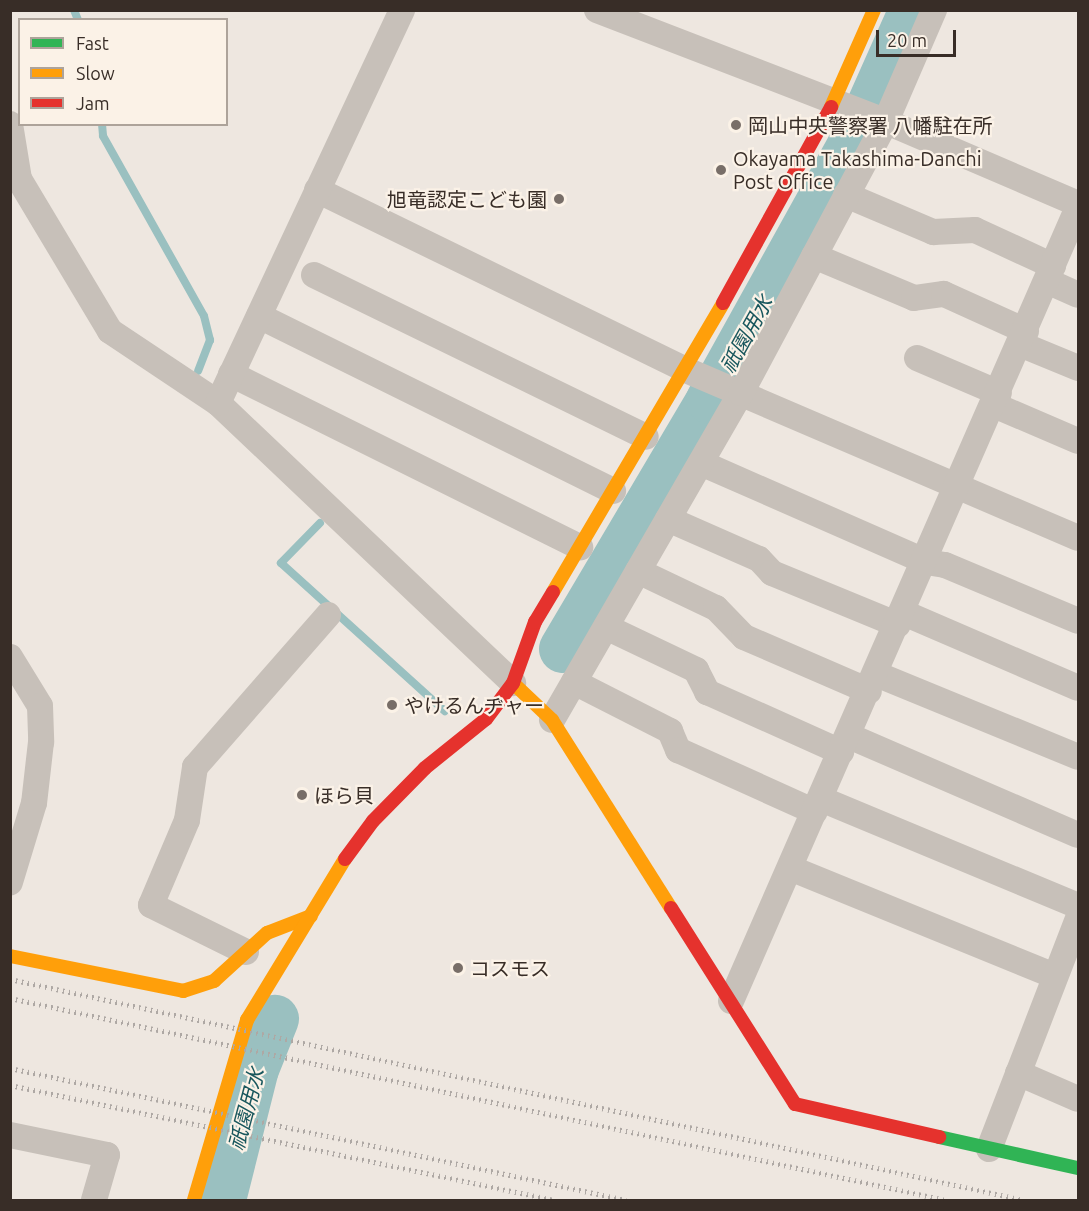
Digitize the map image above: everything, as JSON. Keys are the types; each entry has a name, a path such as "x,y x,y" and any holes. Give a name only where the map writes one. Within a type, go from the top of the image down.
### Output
{"street":[{"path":"218,403 402,10"},
{"path":"597,10 883,120 1078,206 959,488 731,1001"},
{"path":"194,1200 247,1020 373,821 425,768 486,719 513,683 535,622 579,547 646,437 696,374 841,103 874,10"},
{"path":"552,720 701,463 736,391 814,256 883,120 934,10"},
{"path":"10,124 15,180 110,331 218,403 552,720 795,1104 1078,1168"},
{"path":"317,190 696,374 1078,538"},
{"path":"846,195 933,232 975,230 1050,274 1078,295"},
{"path":"814,256 914,298 944,294 1078,368"},
{"path":"315,275 646,437"},
{"path":"259,316 613,491"},
{"path":"917,358 1078,441"},
{"path":"231,374 579,547"},
{"path":"701,463 926,562 945,565 1078,621"},
{"path":"668,519 759,560 772,573 901,619 1078,688"},
{"path":"638,571 716,608 744,637 1078,757"},
{"path":"246,952 151,905 187,820 195,767 328,615"},
{"path":"606,627 696,670 707,692 1078,835"},
{"path":"10,657 40,706 41,742 34,803 10,882"},
{"path":"574,682 670,731 678,750 1078,906"},
{"path":"790,868 1055,976"},
{"path":"10,956 183,991 214,981 267,933 311,916"},
{"path":"989,1149 1055,976 1072,954 1078,918"},
{"path":"1018,1073 1078,1099"},
{"path":"10,1135 107,1155 94,1200"}],"waterway":[{"path":"74,10 77,18"},
{"name":"祇園用水","path":"563,649 710,400 860,129 913,10"},
{"path":"102,126 103,136 204,316 210,340 198,371"},
{"path":"320,523 281,563 445,711"},
{"name":"祇園用水","path":"222,1200 255,1069 275,1019"}],"railway":[{"path":"10,979 1024,1200"},
{"path":"10,998 946,1200"},
{"path":"10,1068 626,1200"},
{"path":"10,1085 554,1200"}],"traffic: fast":[{"path":"939,1137 1078,1168"}],"traffic: slow":[{"path":"831,107 874,10"},
{"path":"553,592 723,303"},
{"path":"513,683 552,720 671,908"},
{"path":"194,1200 247,1020 345,859"},
{"path":"10,956 183,991 214,981 267,933 311,916"}],"traffic: jam":[{"path":"723,303 831,107"},
{"path":"345,859 373,821 425,768 486,719 513,683 535,622 553,592"},
{"path":"671,908 795,1104 939,1137"}],"place":[{"name":"岡山中央警察署 八幡駐在所","path":"736,125"},
{"name":"Okayama Takashima-Danchi Post Office","path":"721,170"},
{"name":"旭竜認定こども園","path":"559,199"},
{"name":"やけるんヂャー","path":"392,705"},
{"name":"ほら貝","path":"302,795"},
{"name":"コスモス","path":"458,968"}]}
